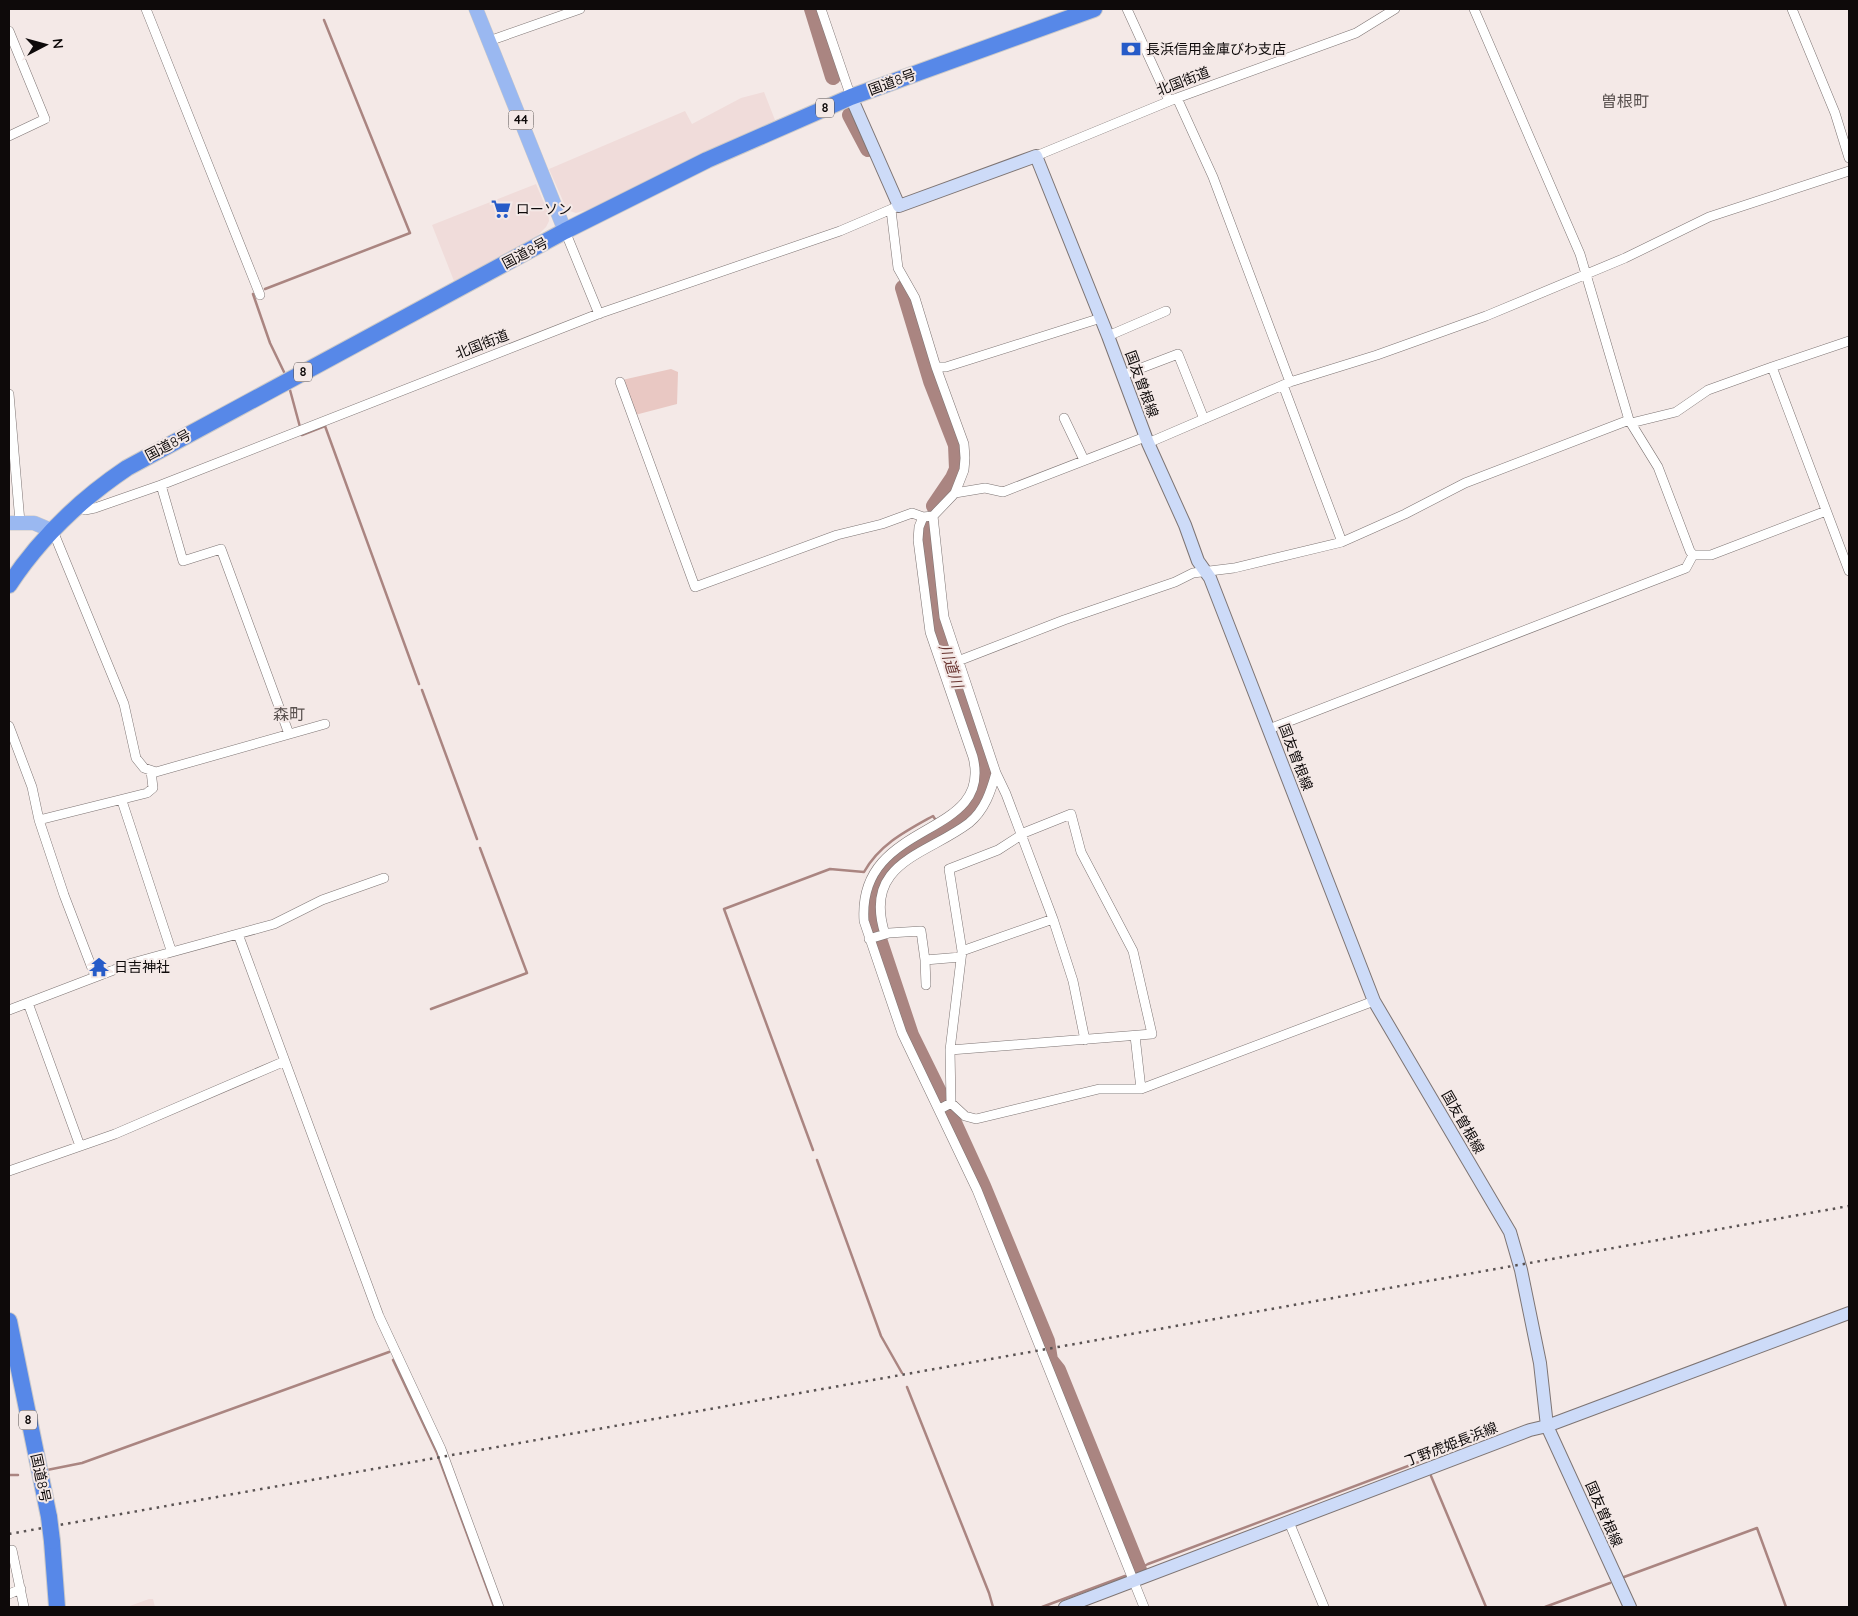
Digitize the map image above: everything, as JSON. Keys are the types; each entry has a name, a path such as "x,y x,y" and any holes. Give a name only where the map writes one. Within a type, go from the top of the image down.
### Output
{"highway":[{"name":"国道8号","path":"9,586 52,531 78,504 110,479 147,456 565,231 707,160 851,97 1094,9"},
{"name":"国道8号","path":"9,1322 49,1518 57,1607"}],"main road":[{"name":"44","path":"476,9 565,231"},
{"path":"851,97 895,208 1036,156"},
{"name":"国友曽根線","path":"1036,156 1108,336 1146,440 1185,525 1198,561 1210,578 1374,1001 1510,1232 1521,1270 1540,1363 1547,1426 1630,1607"},
{"path":"14,523 43,525 52,531"},
{"name":"丁野虎姫長浜線","path":"1065,1607 1530,1430 1547,1426 1849,1313"}],"street":[{"path":"146,9 260,294"},
{"path":"490,42 580,9"},
{"path":"821,9 851,97"},
{"path":"1127,9 1217,186 1342,542"},
{"name":"北国街道","path":"1036,156 1173,99 1356,33 1395,9"},
{"path":"1474,9 1587,273 1630,421 1658,466 1683,538 1693,555"},
{"path":"1792,9 1835,113 1849,158"},
{"path":"9,30 44,119 9,136"},
{"path":"955,493 985,488 1003,492 1084,460 1204,419 1287,383 1377,355 1477,319 1625,258 1709,217 1849,171"},
{"path":"620,382 695,587 837,535 882,524 912,513 922,517 933,516 955,493 964,470 964,444 936,367 915,298 898,268 895,208"},
{"name":"北国街道","path":"78,504 85,510 95,508 161,485 371,401 599,314 840,231 895,208"},
{"path":"565,231 599,314"},
{"path":"1108,336 1166,311"},
{"path":"936,367 946,367 1101,318"},
{"path":"958,661 1064,620 1204,570 1234,568 1342,542 1405,514 1465,483 1630,421 1676,412 1708,390 1849,341"},
{"path":"1123,375 1178,354 1204,419"},
{"path":"1772,367 1849,570"},
{"path":"9,394 14,523"},
{"path":"1064,418 1084,460"},
{"path":"161,485 183,561 221,549 289,734"},
{"path":"1693,555 1711,556 1826,511"},
{"path":"933,516 944,617 996,773 1053,919 1073,981 1085,1040"},
{"path":"922,517 918,527 918,540 928,623 973,757 976,775 973,789 959,811 892,851 875,871 867,890 863,909 877,936 902,1033 940,1108 977,1190 1144,1607"},
{"path":"52,531 124,704 139,764 151,771 203,760 325,724"},
{"path":"1269,729 1686,568 1693,555"},
{"path":"9,726 32,787 39,820 64,894 95,976"},
{"path":"39,820 122,801 152,790 151,771"},
{"path":"877,936 880,904 889,877 904,860 970,822 988,798 996,773"},
{"path":"122,801 171,950"},
{"path":"950,1050 1152,1034 1133,951 1081,852 1072,814 1021,835 998,850 949,869 961,954 950,1050 951,1103 965,1116 976,1119 1100,1090 1141,1089 1374,1001"},
{"path":"9,1010 95,976 171,950 274,924 322,900 384,878"},
{"path":"924,960 961,954 1053,919"},
{"path":"877,936 921,931 926,985"},
{"path":"238,934 380,1316 441,1449 499,1607"},
{"path":"28,1002 80,1146"},
{"path":"1135,1036 1141,1089"},
{"path":"9,1171 115,1134 285,1061"},
{"path":"940,1108 951,1103"},
{"path":"1288,1522 1324,1607"},
{"path":"9,1551 12,1550 24,1607"},
{"path":"9,1594 21,1590"}],"shaded area":[{"path":"764,92 775,120 591,209 576,213 567,210 549,169 685,111 692,124 741,98"},
{"path":"536,184 548,212 549,221 546,227 533,240 454,281 432,225"},
{"path":"671,369 678,372 677,404 635,415 622,380"},
{"path":"153,1599 155,1607 127,1607"}],"waterway":[{"name":"川道川","path":"812,9 833,77"},
{"path":"265,289 410,233 324,20"},
{"name":"川道川","path":"850,115 868,149"},
{"name":"川道川","path":"903,288 931,381 956,445 957,469 934,506"},
{"path":"253,294 270,343 284,372"},
{"path":"290,390 300,427"},
{"path":"302,435 325,426 419,684"},
{"path":"926,527 936,621 983,763 981,791 969,811 950,825 907,850 888,866 876,889 873,921 911,1035 942,1098"},
{"path":"422,690 477,839"},
{"path":"813,1150 724,909 830,869 864,872 870,862 894,839 933,816 935,819"},
{"path":"431,1009 527,973 480,848"},
{"path":"951,1116 983,1186 1047,1341 1050,1360 1058,1370 1139,1570"},
{"path":"817,1160 881,1336 902,1373"},
{"path":"47,1470 82,1463 389,1352"},
{"path":"393,1360 437,1453 494,1607"},
{"path":"907,1387 993,1607"},
{"path":"1133,1572 1148,1564 1424,1460"},
{"path":"9,1475 18,1475"},
{"path":"1431,1476 1486,1607"},
{"path":"1624,1577 1757,1528 1786,1607"},
{"path":"1042,1607 1125,1576"},
{"path":"1545,1607 1610,1583"}],"railway":[{"path":"9,1534 1849,1206"}],"place":[{"name":"長浜信用金庫びわ支店","path":"1131,49"},
{"name":"ローソン","path":"501,209"},
{"name":"日吉神社","path":"99,967"}],"district":[{"name":"曽根町","path":"1625,101"},
{"name":"森町","path":"289,714"}]}
